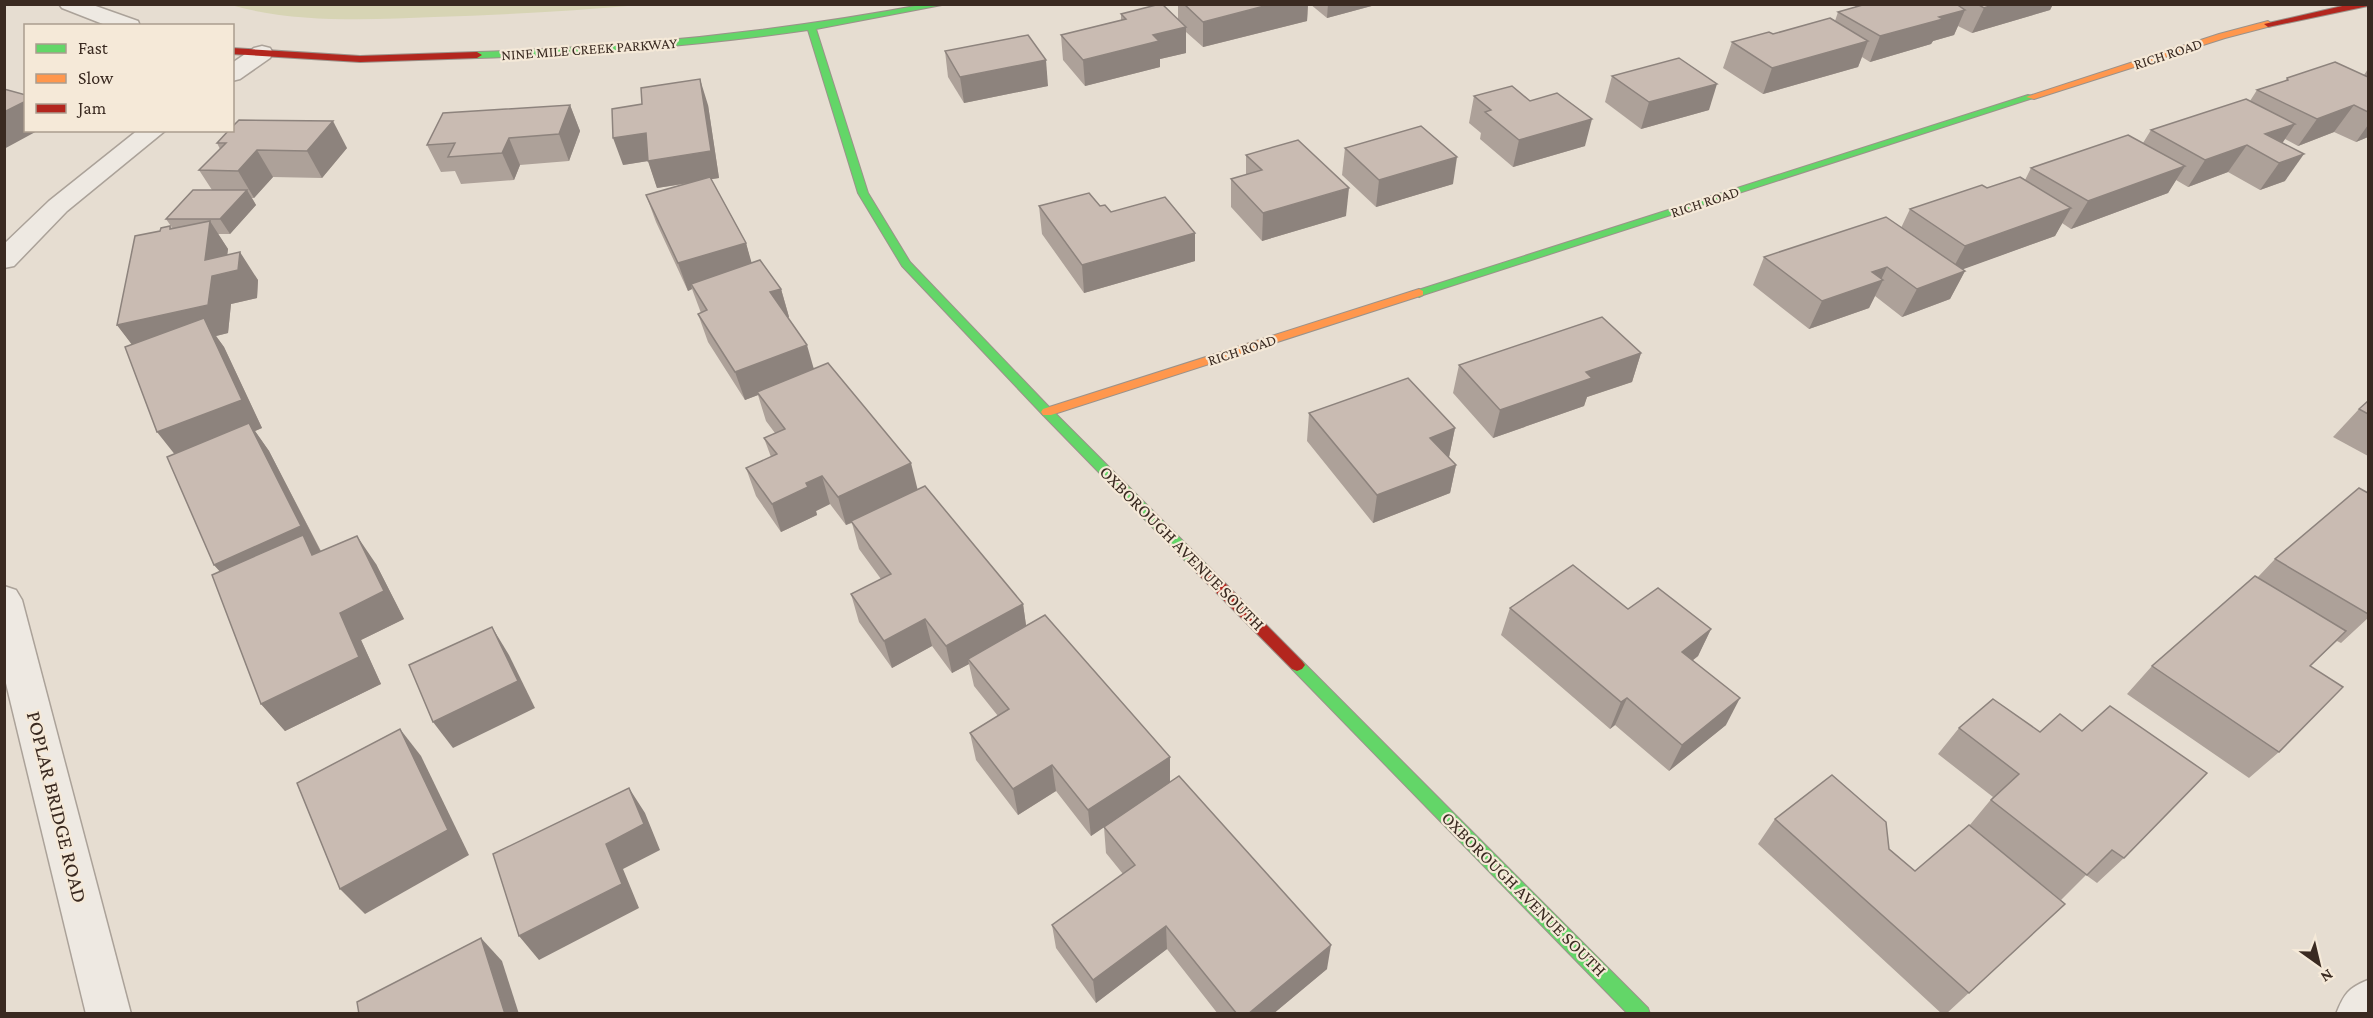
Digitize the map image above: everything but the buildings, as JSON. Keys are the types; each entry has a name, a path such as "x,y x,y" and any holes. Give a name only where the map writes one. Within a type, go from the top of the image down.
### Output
{"street":[{"path":"69,4 124,24"},
{"name":"NINE MILE CREEK PARKWAY","path":"234,51 360,59 555,53 694,41 811,27 943,4"},
{"name":"RICH ROAD","path":"1047,412 2222,36 2309,14 2367,4"},
{"name":"OXBOROUGH AVENUE SOUTH","path":"811,27 863,192 906,264 1047,412 1641,1014"},
{"path":"234,73 262,53"},
{"path":"4,260 58,206 151,132"},
{"name":"POPLAR BRIDGE ROAD","path":"4,600 109,1014"},
{"path":"2358,1014 2368,1002"}],"shaded area":[{"path":"231,5 639,5 511,14 332,19 280,15"}],"traffic: fast":[{"path":"477,55 687,43 813,27 943,4"},
{"path":"811,27 863,193 906,264 1047,412 1202,569"},
{"path":"1419,293 2031,97"},
{"path":"1297,665 1641,1014"}],"traffic: slow":[{"path":"2031,97 2222,36 2268,24"},
{"path":"1047,412 1419,293"}],"traffic: jam":[{"path":"2268,24 2366,4"},
{"path":"234,51 360,59 477,55"},
{"path":"1202,569 1297,665"}]}
